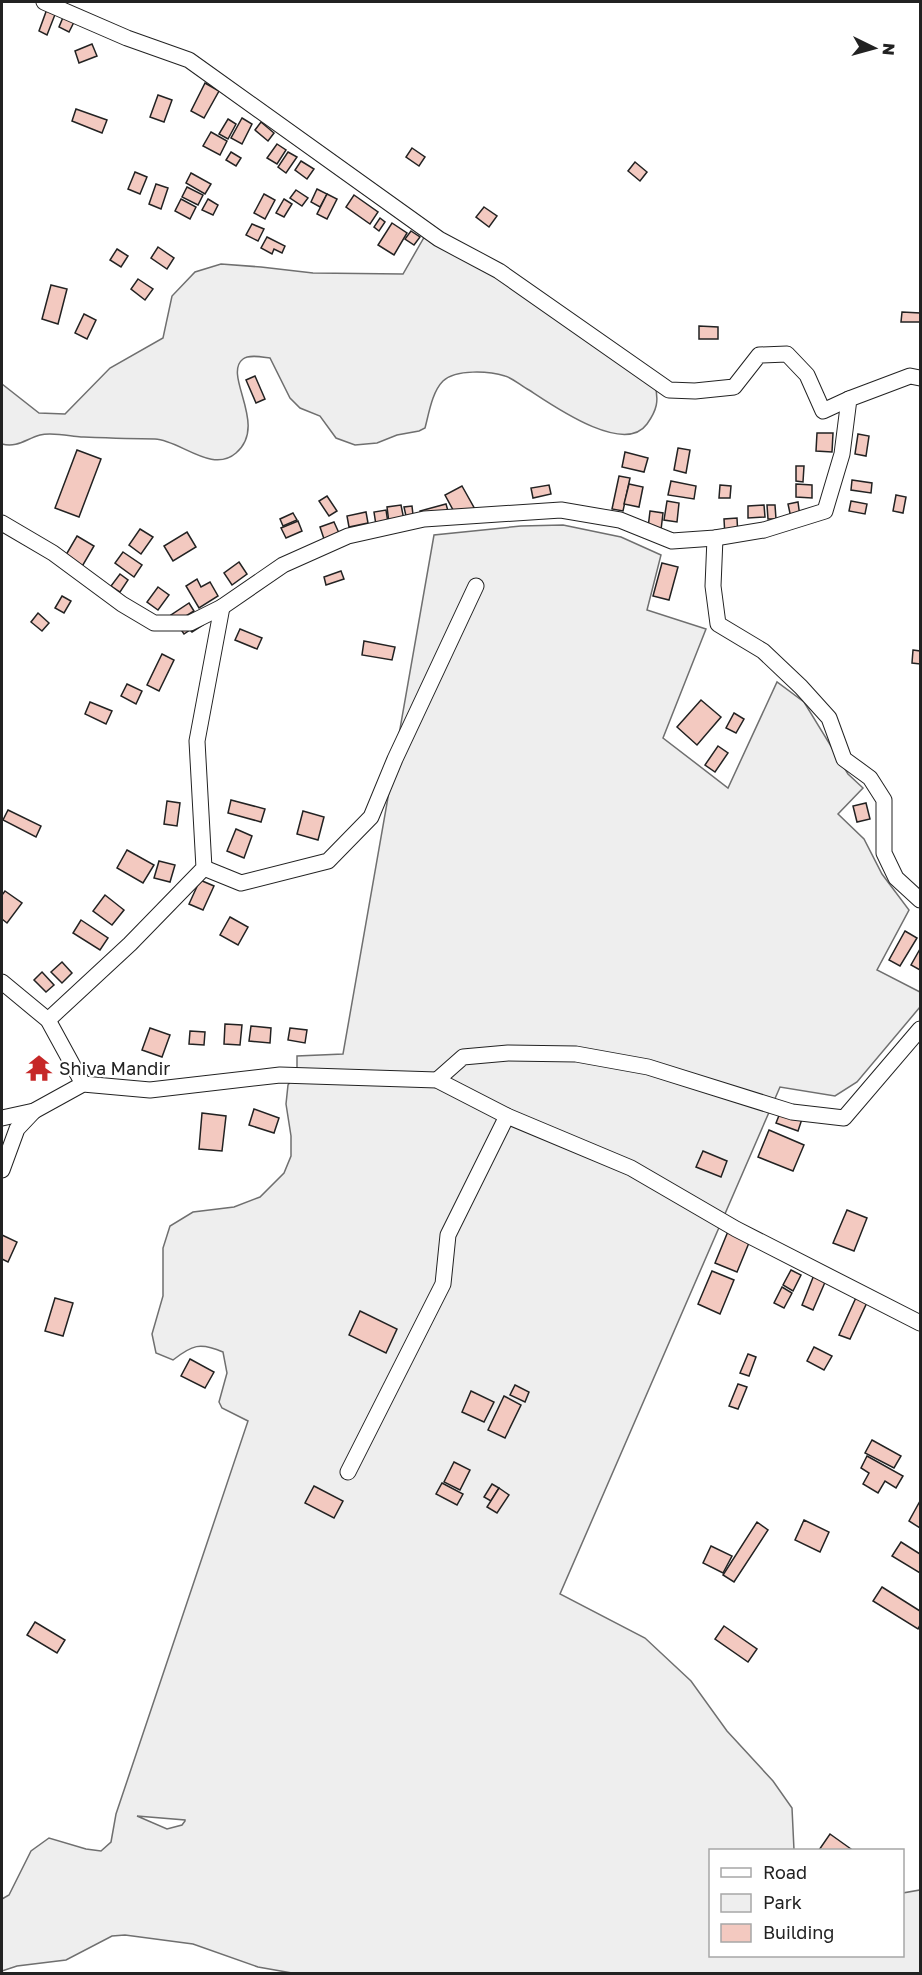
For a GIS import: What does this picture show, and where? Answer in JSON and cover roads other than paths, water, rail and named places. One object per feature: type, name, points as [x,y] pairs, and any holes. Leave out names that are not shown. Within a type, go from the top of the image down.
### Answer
[{"type":"street","points":[[44,2],[127,38],[189,60],[439,238],[499,271],[669,390],[695,391],[734,387],[759,355],[787,354],[807,375],[824,411],[910,376],[921,378]]},
{"type":"street","points":[[2,523],[53,553],[122,604],[154,623],[190,623],[222,607],[283,565],[348,536],[424,519],[561,510],[620,520],[672,541],[715,538],[764,530],[825,511],[842,454],[849,399]]},
{"type":"street","points":[[715,538],[712,586],[718,624],[763,651],[801,687],[829,718],[844,759],[870,778],[884,800],[884,853],[896,878],[921,900]]},
{"type":"street","points":[[204,868],[241,883],[328,861],[371,817],[395,759],[476,586]]},
{"type":"street","points":[[48,1020],[130,944],[204,868],[197,741],[222,607]]},
{"type":"street","points":[[2,982],[48,1020],[83,1084]]},
{"type":"street","points":[[437,1080],[463,1057],[508,1053],[576,1054],[648,1067],[792,1112],[844,1118],[921,1029]]},
{"type":"street","points":[[2,1118],[34,1111],[83,1084],[150,1090],[280,1075],[437,1080],[507,1116],[631,1168],[736,1228],[921,1323]]},
{"type":"street","points":[[2,1170],[17,1129],[34,1111]]},
{"type":"street","points":[[348,1472],[443,1284],[448,1235],[507,1116]]},
{"type":"place","name":"Shiva Mandir","points":[[39,1068]]}]
